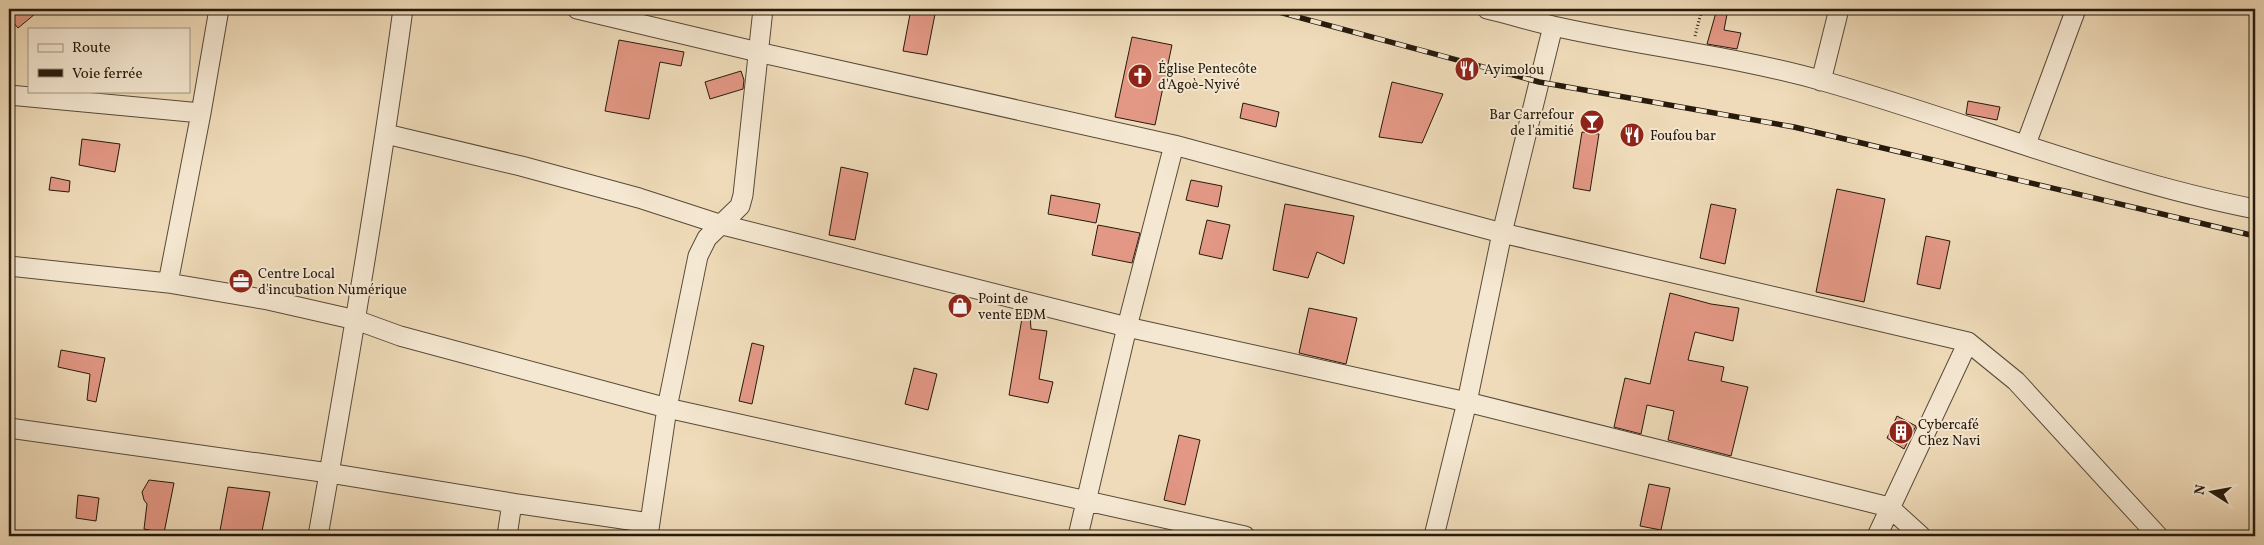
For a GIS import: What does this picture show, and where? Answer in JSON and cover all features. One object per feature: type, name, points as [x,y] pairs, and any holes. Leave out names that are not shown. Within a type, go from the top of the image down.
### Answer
[{"type":"street","points":[[168,284],[219,9]]},
{"type":"street","points":[[318,536],[386,134],[402,9]]},
{"type":"street","points":[[577,9],[758,52],[1174,145],[1502,233],[1968,342],[2016,380],[2158,536]]},
{"type":"street","points":[[9,428],[329,472],[512,503],[649,530],[667,408],[698,256],[707,238],[719,224],[740,206],[743,195],[763,9]]},
{"type":"street","points":[[1487,9],[1553,26],[1691,51],[1821,80],[2134,179],[2208,200],[2255,209]]},
{"type":"street","points":[[1821,80],[1839,9]]},
{"type":"street","points":[[2026,144],[2076,9]]},
{"type":"street","points":[[1434,536],[1467,402],[1502,233],[1553,26]]},
{"type":"street","points":[[9,95],[201,113]]},
{"type":"street","points":[[386,134],[530,168],[639,198],[719,224],[1127,327],[1467,402],[1889,507],[1921,536]]},
{"type":"street","points":[[1078,536],[1127,327],[1174,145]]},
{"type":"street","points":[[9,266],[168,284],[268,300],[356,320],[400,336],[667,408],[1245,536]]},
{"type":"street","points":[[1877,536],[1968,342]]},
{"type":"street","points":[[507,536],[512,503]]},
{"type":"path","points":[[1691,51],[1702,9]]},
{"type":"building","points":[[9,9],[41,9],[18,28],[9,17]]},
{"type":"building","points":[[911,9],[936,9],[927,55],[903,51]]},
{"type":"building","points":[[1717,9],[1728,9],[1724,30],[1741,33],[1737,49],[1707,44]]},
{"type":"building","points":[[1132,37],[1172,45],[1155,125],[1115,117]]},
{"type":"building","points":[[619,40],[684,52],[681,66],[660,62],[649,119],[605,111]]},
{"type":"building","points":[[741,71],[744,80],[743,89],[710,99],[705,82]]},
{"type":"building","points":[[1392,82],[1443,94],[1422,143],[1379,137]]},
{"type":"building","points":[[1968,101],[2000,107],[1997,120],[1966,114]]},
{"type":"building","points":[[1243,103],[1279,112],[1276,127],[1240,118]]},
{"type":"building","points":[[1582,132],[1599,134],[1590,191],[1573,188]]},
{"type":"building","points":[[82,139],[120,144],[115,172],[79,165]]},
{"type":"building","points":[[841,167],[868,173],[855,240],[829,235]]},
{"type":"building","points":[[51,177],[70,181],[69,192],[49,190]]},
{"type":"building","points":[[1191,180],[1222,186],[1218,207],[1186,200]]},
{"type":"building","points":[[1837,189],[1885,199],[1864,302],[1816,292]]},
{"type":"building","points":[[1051,195],[1100,204],[1096,223],[1048,214]]},
{"type":"building","points":[[1285,204],[1354,216],[1344,264],[1317,252],[1308,278],[1273,270]]},
{"type":"building","points":[[1711,204],[1736,209],[1725,264],[1700,258]]},
{"type":"building","points":[[1207,220],[1230,225],[1222,259],[1199,254]]},
{"type":"building","points":[[1098,225],[1140,233],[1132,263],[1092,255]]},
{"type":"building","points":[[1926,236],[1950,241],[1940,289],[1917,284]]},
{"type":"building","points":[[1670,293],[1711,304],[1739,308],[1733,341],[1695,332],[1688,360],[1724,367],[1721,381],[1748,387],[1731,456],[1668,440],[1674,411],[1647,405],[1641,434],[1614,427],[1625,378],[1650,384]]},
{"type":"building","points":[[1309,308],[1357,318],[1346,364],[1299,353]]},
{"type":"building","points":[[1023,312],[1030,314],[1031,329],[1047,331],[1039,379],[1053,382],[1048,403],[1009,395]]},
{"type":"building","points":[[752,343],[764,346],[752,404],[739,401]]},
{"type":"building","points":[[61,350],[105,358],[96,402],[87,400],[90,374],[58,367]]},
{"type":"building","points":[[914,368],[937,374],[928,410],[905,404]]},
{"type":"building","name":"Cybercafé Chez Navi","points":[[1897,416],[1916,426],[1904,449],[1887,438]]},
{"type":"building","points":[[1179,435],[1200,440],[1185,505],[1164,500]]},
{"type":"building","points":[[149,480],[174,483],[164,533],[144,529],[147,504],[142,492]]},
{"type":"building","points":[[1649,484],[1670,488],[1661,530],[1640,526]]},
{"type":"building","points":[[228,487],[270,492],[261,536],[219,536]]},
{"type":"building","points":[[78,495],[99,498],[96,521],[76,518]]},
{"type":"railway","points":[[1268,9],[1539,82],[1794,127],[2255,236]]},
{"type":"place","name":"Ayimolou","points":[[1467,69]]},
{"type":"place","name":"Église Pentecôte d'Agoè-Nyivé","points":[[1140,76]]},
{"type":"place","name":"Bar Carrefour de l'amitié","points":[[1592,122]]},
{"type":"place","name":"Foufou bar","points":[[1632,135]]},
{"type":"place","name":"Centre Local d'incubation Numérique","points":[[241,281]]},
{"type":"place","name":"Point de vente EDM","points":[[960,306]]},
{"type":"place","name":"Cybercafé Chez Navi","points":[[1901,432]]}]
